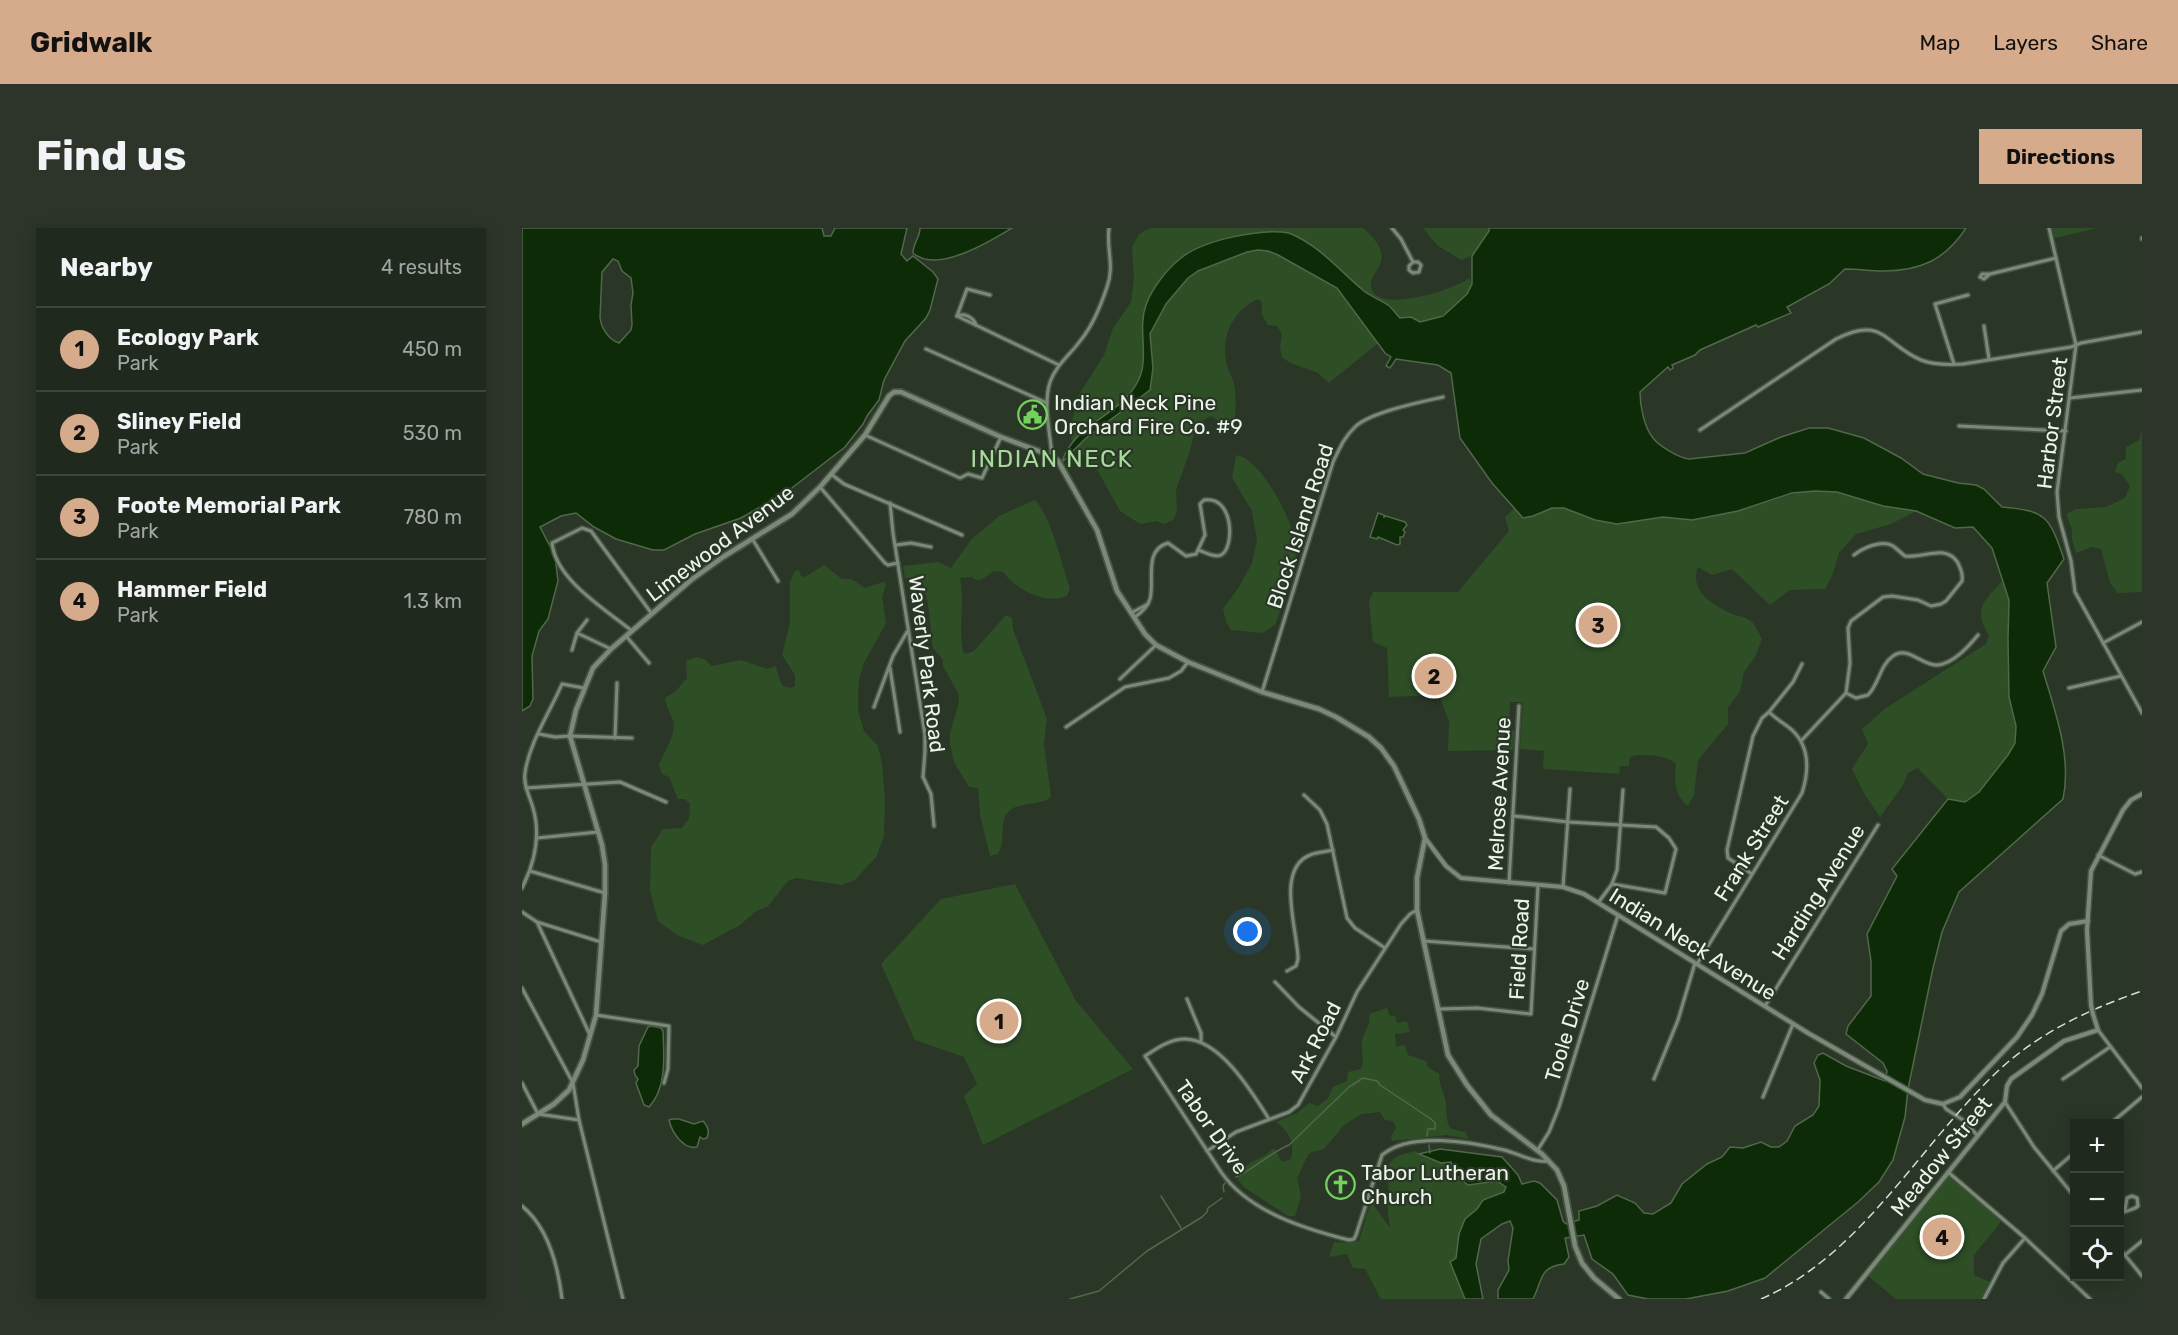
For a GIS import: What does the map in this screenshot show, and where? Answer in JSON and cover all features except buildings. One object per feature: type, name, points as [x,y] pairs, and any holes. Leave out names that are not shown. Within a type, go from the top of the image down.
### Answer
[{"type":"main road","name":"Limewood Avenue","points":[[570,735],[572,722],[593,668],[611,649],[691,580],[792,514],[820,487],[865,435],[889,396],[894,392],[905,394],[1001,437]]},
{"type":"main road","points":[[1001,437],[1052,456],[1060,464],[1097,530],[1112,581],[1133,615],[1156,645],[1188,662],[1262,692],[1319,709],[1355,727],[1375,742],[1394,766],[1419,819],[1425,838],[1417,878],[1417,910],[1448,1055],[1467,1085],[1496,1120],[1537,1150],[1557,1170],[1562,1180],[1576,1251],[1586,1269],[1619,1299]]},
{"type":"main road","points":[[522,1124],[563,1097],[573,1083],[596,1015],[605,865],[598,832],[582,784],[570,735]]},
{"type":"street","points":[[1052,456],[1047,403],[1050,382],[1059,364],[1081,340],[1107,287],[1112,270],[1107,238],[1108,228]]},
{"type":"street","points":[[1392,228],[1413,262]]},
{"type":"street","name":"Harbor Street","points":[[2049,228],[2076,345],[2057,492],[2059,517],[2072,561],[2075,592],[2142,713]]},
{"type":"street","points":[[1990,274],[2056,258]]},
{"type":"street","points":[[1413,262],[1421,265],[1419,273],[1410,271],[1409,266],[1413,262]]},
{"type":"street","points":[[990,295],[967,289],[957,316],[966,316],[976,325],[1059,364]]},
{"type":"street","points":[[1954,364],[1935,304],[1968,295]]},
{"type":"street","points":[[1984,326],[1989,359]]},
{"type":"street","points":[[1700,430],[1836,339],[1853,332],[1876,331],[1922,360],[1954,364],[2142,332]]},
{"type":"street","points":[[926,349],[1047,403]]},
{"type":"street","points":[[2070,398],[2142,390]]},
{"type":"street","name":"Block Island Road","points":[[1262,692],[1333,462],[1341,443],[1357,424],[1365,420],[1395,409],[1443,397]]},
{"type":"street","points":[[1959,426],[2066,432]]},
{"type":"street","points":[[865,435],[960,478],[968,474],[982,478],[1001,437]]},
{"type":"street","points":[[831,474],[844,484],[962,535]]},
{"type":"street","points":[[820,487],[885,563],[898,564]]},
{"type":"street","points":[[1133,615],[1148,604],[1151,563],[1156,551],[1161,545],[1168,543],[1186,556],[1191,556],[1198,550],[1205,535],[1200,504],[1204,500],[1216,501],[1224,507],[1230,521],[1226,550],[1223,554],[1216,556],[1198,550]]},
{"type":"street","name":"Waverly Park Road","points":[[890,503],[926,745],[923,777],[931,794],[934,826]]},
{"type":"street","points":[[632,631],[569,579],[552,543],[582,528],[591,531],[652,614]]},
{"type":"street","points":[[753,540],[778,581]]},
{"type":"street","points":[[896,545],[910,543],[931,547]]},
{"type":"street","points":[[1769,712],[1801,741],[1846,693],[1850,663],[1848,628],[1851,621],[1883,597],[1918,600],[1931,606],[1941,604],[1962,582],[1963,575],[1954,558],[1945,553],[1905,556],[1891,544],[1884,544],[1869,546],[1854,555]]},
{"type":"street","points":[[572,650],[577,633],[588,620]]},
{"type":"street","points":[[2103,643],[2142,622]]},
{"type":"street","points":[[874,707],[893,656],[908,630]]},
{"type":"street","points":[[577,633],[611,649]]},
{"type":"street","points":[[626,636],[649,663]]},
{"type":"street","points":[[1846,693],[1856,698],[1871,693],[1886,663],[1898,653],[1907,653],[1930,664],[1942,664],[1958,655],[1978,636]]},
{"type":"street","points":[[1120,679],[1156,645]]},
{"type":"street","points":[[1066,727],[1125,687],[1169,678],[1181,671],[1188,662]]},
{"type":"street","points":[[1752,874],[1728,858],[1727,850],[1754,736],[1762,718],[1793,682],[1802,664]]},
{"type":"street","points":[[890,666],[900,732]]},
{"type":"street","points":[[2069,688],[2121,676]]},
{"type":"street","points":[[615,738],[617,683]]},
{"type":"street","points":[[522,888],[530,872],[537,838],[534,810],[524,776],[528,757],[562,684],[584,688]]},
{"type":"street","name":"Melrose Avenue","points":[[1509,883],[1519,706]]},
{"type":"street","points":[[539,734],[555,737],[570,735],[632,738]]},
{"type":"street","name":"Frank Street","points":[[1654,1079],[1678,1020],[1696,964],[1802,793],[1807,767],[1805,750],[1801,741]]},
{"type":"street","points":[[526,788],[620,782],[666,802]]},
{"type":"street","points":[[1563,887],[1570,789]]},
{"type":"street","points":[[1598,903],[1612,884],[1617,870],[1623,790]]},
{"type":"street","points":[[2142,794],[2132,800],[2123,810],[2098,855],[2090,877],[2088,921],[2091,1005],[2098,1030],[2142,1088]]},
{"type":"street","points":[[1304,795],[1323,814],[1329,830],[1342,904],[1347,918],[1355,927],[1385,948]]},
{"type":"street","points":[[1514,816],[1656,827],[1669,838],[1676,849],[1665,892],[1612,884]]},
{"type":"street","name":"Harding Avenue","points":[[1765,1006],[1878,825]]},
{"type":"street","points":[[537,838],[598,832]]},
{"type":"street","name":"Indian Neck Avenue","points":[[1425,838],[1446,866],[1461,878],[1563,887],[1578,891],[1793,1024],[1930,1103],[1943,1104],[1978,1136]]},
{"type":"street","points":[[1287,972],[1296,966],[1298,957],[1291,891],[1292,872],[1308,856],[1333,850]]},
{"type":"street","points":[[2098,855],[2134,874],[2142,872]]},
{"type":"street","points":[[530,872],[605,893]]},
{"type":"street","name":"Field Road","points":[[1437,1009],[1477,1008],[1531,1014],[1538,885]]},
{"type":"street","name":"Ark Road","points":[[1207,1151],[1236,1132],[1289,1112],[1298,1105],[1336,1037],[1357,992],[1406,918],[1412,911],[1417,910]]},
{"type":"street","points":[[522,912],[537,922],[602,943]]},
{"type":"street","name":"Toole Drive","points":[[1537,1150],[1549,1132],[1559,1107],[1618,915]]},
{"type":"street","points":[[1943,1104],[1956,1100],[1965,1093],[2017,1037],[2032,1015],[2042,994],[2061,931],[2069,924],[2088,921]]},
{"type":"street","points":[[537,922],[590,1036]]},
{"type":"street","points":[[1422,941],[1534,949]]},
{"type":"street","points":[[1275,982],[1299,1007],[1336,1037]]},
{"type":"street","points":[[522,988],[573,1083],[579,1120],[623,1299]]},
{"type":"street","points":[[1187,999],[1201,1033],[1201,1041],[1240,1074],[1269,1119]]},
{"type":"street","points":[[596,1015],[669,1026],[668,1070],[664,1083]]},
{"type":"street","points":[[1763,1097],[1793,1024]]},
{"type":"street","name":"Meadow Street","points":[[1846,1299],[2005,1102],[2008,1083],[2025,1067],[2064,1041],[2098,1030]]},
{"type":"street","name":"Tabor Drive","points":[[1201,1041],[1184,1039],[1171,1042],[1145,1056],[1207,1151],[1234,1187],[1270,1213],[1324,1234],[1349,1240],[1354,1239],[1382,1155],[1391,1148],[1446,1140],[1506,1150],[1535,1161],[1550,1161]]},
{"type":"street","points":[[2063,1079],[2109,1047]]},
{"type":"street","points":[[522,1083],[538,1114],[579,1120]]},
{"type":"street","points":[[2116,1119],[2142,1097]]},
{"type":"street","points":[[2005,1102],[2034,1148],[2070,1191]]},
{"type":"street","points":[[2053,1171],[2070,1156]]},
{"type":"street","points":[[1948,1172],[2025,1238],[2090,1299]]},
{"type":"street","points":[[2132,1196],[2137,1198],[2138,1206],[2125,1210],[2127,1198],[2132,1196]]},
{"type":"street","points":[[522,1206],[540,1225],[558,1271],[562,1299]]},
{"type":"street","points":[[1984,1299],[2003,1263],[2025,1238]]},
{"type":"street","points":[[2142,1241],[2124,1255],[2142,1276]]},
{"type":"street","points":[[1821,1292],[1829,1299]]},
{"type":"shaded area","points":[[522,228],[822,228],[824,236],[831,236],[835,228],[907,228],[901,254],[907,261],[913,256],[938,279],[930,310],[926,318],[905,341],[884,380],[879,400],[845,447],[788,491],[741,518],[695,534],[664,550],[653,550],[616,539],[594,527],[576,513],[561,516],[540,527],[555,556],[558,581],[548,619],[539,631],[532,656],[533,699],[530,706],[522,711]],"holes":[[[613,259],[618,261],[622,271],[631,278],[633,293],[631,330],[619,343],[606,333],[600,317],[602,272]]]},
{"type":"shaded area","points":[[920,228],[1012,228],[963,254],[935,260],[923,259],[913,253]]},
{"type":"shaded area","points":[[1150,228],[1363,228],[1381,250],[1379,266],[1371,285],[1373,292],[1380,297],[1391,300],[1420,297],[1450,288],[1469,278],[1472,284],[1468,292],[1451,310],[1437,318],[1420,322],[1410,317],[1329,383],[1318,373],[1290,363],[1282,357],[1280,347],[1282,335],[1277,326],[1268,325],[1262,315],[1262,302],[1258,299],[1250,304],[1231,324],[1226,342],[1227,364],[1236,396],[1232,431],[1211,416],[1196,424],[1190,451],[1176,490],[1177,511],[1173,520],[1164,524],[1156,521],[1140,524],[1120,511],[1099,473],[1071,440],[1072,421],[1078,396],[1104,355],[1113,328],[1131,302],[1134,279],[1132,247],[1139,234]]},
{"type":"shaded area","points":[[1423,228],[1489,228],[1489,231],[1472,256],[1461,260],[1437,245]]},
{"type":"shaded area","points":[[1489,228],[1966,228],[1949,248],[1930,262],[1909,269],[1878,271],[1845,269],[1829,284],[1787,307],[1791,313],[1758,327],[1756,325],[1700,350],[1695,355],[1672,365],[1673,368],[1670,370],[1668,367],[1640,392],[1645,422],[1653,438],[1660,445],[1689,459],[1745,453],[1781,437],[1809,428],[1828,428],[1864,438],[1901,458],[1923,474],[1976,485],[1984,489],[2002,507],[2038,514],[2050,525],[2064,559],[2047,583],[2056,647],[2043,671],[2064,751],[2063,799],[1959,892],[1942,932],[1933,968],[1908,1089],[1905,1117],[1893,1160],[1879,1182],[1765,1278],[1728,1291],[1686,1299],[1648,1299],[1628,1295],[1613,1274],[1592,1259],[1584,1235],[1565,1238],[1569,1257],[1564,1264],[1546,1271],[1533,1299],[1498,1299],[1498,1290],[1509,1270],[1508,1261],[1513,1228],[1510,1221],[1481,1239],[1476,1264],[1483,1299],[1465,1299],[1450,1262],[1456,1258],[1459,1234],[1465,1219],[1477,1209],[1483,1200],[1504,1192],[1506,1187],[1497,1181],[1468,1185],[1456,1175],[1451,1162],[1441,1163],[1419,1154],[1440,1149],[1502,1157],[1518,1175],[1522,1184],[1534,1181],[1540,1183],[1557,1200],[1566,1224],[1579,1220],[1579,1211],[1597,1206],[1617,1195],[1635,1203],[1644,1213],[1653,1214],[1671,1203],[1682,1184],[1707,1164],[1722,1157],[1730,1147],[1743,1148],[1761,1142],[1771,1147],[1779,1147],[1787,1141],[1795,1126],[1813,1115],[1819,1106],[1820,1080],[1814,1063],[1818,1055],[1823,1053],[1846,1066],[1885,1081],[1887,1071],[1883,1063],[1846,1034],[1848,1026],[1871,996],[1871,961],[1867,934],[1897,876],[1892,869],[1948,799],[1965,802],[1979,792],[2015,743],[2016,726],[2009,697],[2009,600],[1992,548],[1973,527],[1955,528],[1916,511],[1883,506],[1837,492],[1792,493],[1738,511],[1692,520],[1663,517],[1617,524],[1595,520],[1564,508],[1552,508],[1523,518],[1492,483],[1460,438],[1451,373],[1438,365],[1396,359],[1390,368],[1386,366],[1391,357],[1385,353],[1337,288],[1278,255],[1258,250],[1198,271],[1188,278],[1166,304],[1150,334],[1153,368],[1150,390],[1086,438],[1062,462],[1068,449],[1077,438],[1121,403],[1138,381],[1143,363],[1143,324],[1146,305],[1165,273],[1191,252],[1233,237],[1264,232],[1289,233],[1320,251],[1364,291],[1388,305],[1400,318],[1411,317],[1420,322],[1443,316],[1467,294],[1472,284],[1472,256]]},
{"type":"shaded area","points":[[2052,228],[2098,228],[2055,238]]},
{"type":"shaded area","points":[[2142,430],[2142,592],[2118,593],[2110,583],[2101,549],[2092,547],[2076,553],[2072,529],[2066,514],[2076,509],[2106,507],[2125,498],[2130,486],[2122,474],[2115,472],[2118,463],[2126,459],[2126,447],[2139,440]]},
{"type":"shaded area","points":[[1236,455],[1249,461],[1267,481],[1289,522],[1295,545],[1294,567],[1275,625],[1262,633],[1231,630],[1226,622],[1223,609],[1239,587],[1252,563],[1257,540],[1252,511],[1232,478]]},
{"type":"shaded area","points":[[1804,491],[1837,492],[1883,506],[1916,511],[1891,524],[1856,534],[1839,553],[1832,576],[1825,589],[1790,590],[1770,605],[1732,569],[1712,575],[1698,567],[1697,583],[1709,601],[1732,614],[1750,620],[1762,639],[1755,657],[1744,672],[1740,691],[1728,708],[1728,724],[1698,760],[1694,795],[1688,806],[1678,792],[1675,781],[1676,764],[1660,757],[1647,755],[1630,757],[1629,766],[1620,766],[1619,774],[1543,769],[1544,751],[1520,749],[1523,702],[1510,702],[1509,730],[1514,731],[1513,750],[1448,751],[1449,721],[1439,695],[1389,697],[1387,648],[1373,642],[1369,601],[1373,592],[1458,592],[1509,531],[1505,517],[1515,508],[1521,515],[1554,500],[1628,522],[1663,517],[1694,519],[1738,511]]},
{"type":"shaded area","points":[[1035,500],[1046,517],[1056,542],[1070,589],[1067,596],[1049,599],[1032,594],[1016,585],[1003,572],[994,571],[981,580],[972,577],[960,578],[963,652],[966,654],[974,651],[1006,615],[1012,618],[1013,629],[1047,719],[1044,744],[1051,797],[1014,808],[1009,812],[1005,817],[1000,850],[998,854],[990,856],[980,815],[978,788],[969,787],[954,762],[950,744],[950,733],[959,702],[958,693],[943,666],[943,660],[933,648],[928,604],[923,584],[911,578],[905,578],[903,566],[938,562],[951,568],[971,540],[999,516]]},
{"type":"shaded area","points":[[1378,513],[1384,517],[1405,522],[1407,525],[1403,530],[1405,532],[1403,537],[1400,537],[1400,544],[1397,545],[1378,537],[1377,539],[1370,537]]},
{"type":"shaded area","points":[[824,565],[842,579],[851,579],[865,588],[883,582],[886,584],[882,597],[886,623],[864,663],[859,679],[858,694],[858,711],[864,731],[878,746],[882,764],[885,797],[884,836],[876,857],[855,880],[842,885],[796,878],[788,881],[768,906],[755,912],[740,925],[703,945],[677,935],[658,921],[650,891],[651,847],[663,829],[682,828],[689,818],[690,804],[685,799],[678,799],[669,777],[662,774],[659,765],[674,726],[665,698],[676,691],[687,678],[686,661],[697,657],[706,660],[711,666],[741,660],[768,669],[775,666],[783,686],[790,688],[795,686],[795,675],[782,655],[790,623],[790,582],[795,571],[799,570],[801,576],[805,577]]},
{"type":"shaded area","points":[[2002,581],[2009,600],[2009,697],[2016,726],[2015,743],[1979,792],[1965,803],[1948,799],[1918,768],[1908,773],[1903,785],[1880,817],[1865,795],[1852,769],[1868,744],[1862,729],[1886,708],[1986,644],[1989,635],[1981,619],[1981,612],[1986,600]]},
{"type":"shaded area","points":[[1015,884],[1076,1001],[1133,1069],[983,1145],[964,1096],[977,1084],[964,1057],[915,1040],[881,964],[941,899]]},
{"type":"shaded area","points":[[1387,1008],[1390,1016],[1395,1016],[1397,1023],[1407,1021],[1410,1032],[1395,1034],[1396,1047],[1405,1045],[1408,1055],[1426,1061],[1428,1067],[1439,1074],[1449,1125],[1451,1129],[1465,1132],[1469,1139],[1447,1135],[1392,1141],[1391,1136],[1396,1128],[1393,1121],[1385,1120],[1380,1112],[1361,1114],[1344,1125],[1324,1149],[1309,1153],[1297,1178],[1301,1197],[1295,1216],[1288,1216],[1245,1188],[1238,1180],[1240,1173],[1248,1164],[1274,1148],[1282,1162],[1291,1159],[1290,1138],[1276,1122],[1297,1113],[1309,1103],[1318,1106],[1328,1098],[1333,1087],[1347,1081],[1348,1072],[1361,1069],[1362,1039],[1369,1022],[1369,1014]]},
{"type":"shaded area","points":[[648,1027],[661,1028],[663,1031],[664,1061],[662,1081],[649,1107],[644,1105],[634,1070],[638,1066],[639,1046]]},
{"type":"shaded area","points":[[669,1120],[694,1124],[703,1121],[708,1129],[707,1138],[700,1137],[697,1147],[688,1146],[679,1140],[673,1130]]},
{"type":"shaded area","points":[[1416,1151],[1451,1162],[1456,1175],[1468,1185],[1497,1181],[1507,1187],[1504,1192],[1482,1200],[1477,1209],[1465,1219],[1459,1234],[1456,1258],[1450,1262],[1465,1299],[1381,1299],[1365,1269],[1353,1268],[1347,1254],[1329,1257],[1334,1242],[1359,1241],[1371,1201],[1390,1228],[1389,1189],[1385,1175],[1387,1169],[1396,1157]]},
{"type":"shaded area","points":[[1948,1172],[2003,1219],[1974,1255],[1974,1275],[1992,1283],[1984,1299],[1896,1299],[1866,1274]]},
{"type":"waterway","points":[[1236,1177],[1289,1145],[1349,1087],[1363,1078],[1377,1081],[1431,1119],[1435,1123],[1435,1129],[1428,1129],[1427,1136]]},
{"type":"waterway","points":[[1429,1145],[1430,1153]]},
{"type":"waterway","points":[[1224,1192],[1225,1183]]},
{"type":"waterway","points":[[1161,1196],[1181,1228]]},
{"type":"waterway","points":[[1070,1299],[1099,1291],[1147,1251],[1202,1217],[1208,1208],[1222,1198]]},
{"type":"railway","points":[[1761,1299],[1797,1280],[1830,1255],[1860,1227],[1970,1099],[2015,1056],[2066,1023],[2142,991]]},
{"type":"place","name":"Indian Neck Pine Orchard Fire Co. #9","points":[[1033,414]]},
{"type":"place","name":"Foote Memorial Park","points":[[1598,625]]},
{"type":"place","name":"Sliney Field","points":[[1434,676]]},
{"type":"place","name":"Ecology Park","points":[[999,1021]]},
{"type":"place","name":"Tabor Lutheran Church","points":[[1340,1184]]},
{"type":"place","name":"Hammer Field","points":[[1942,1237]]},
{"type":"district","name":"INDIAN NECK","points":[[1052,459]]}]
